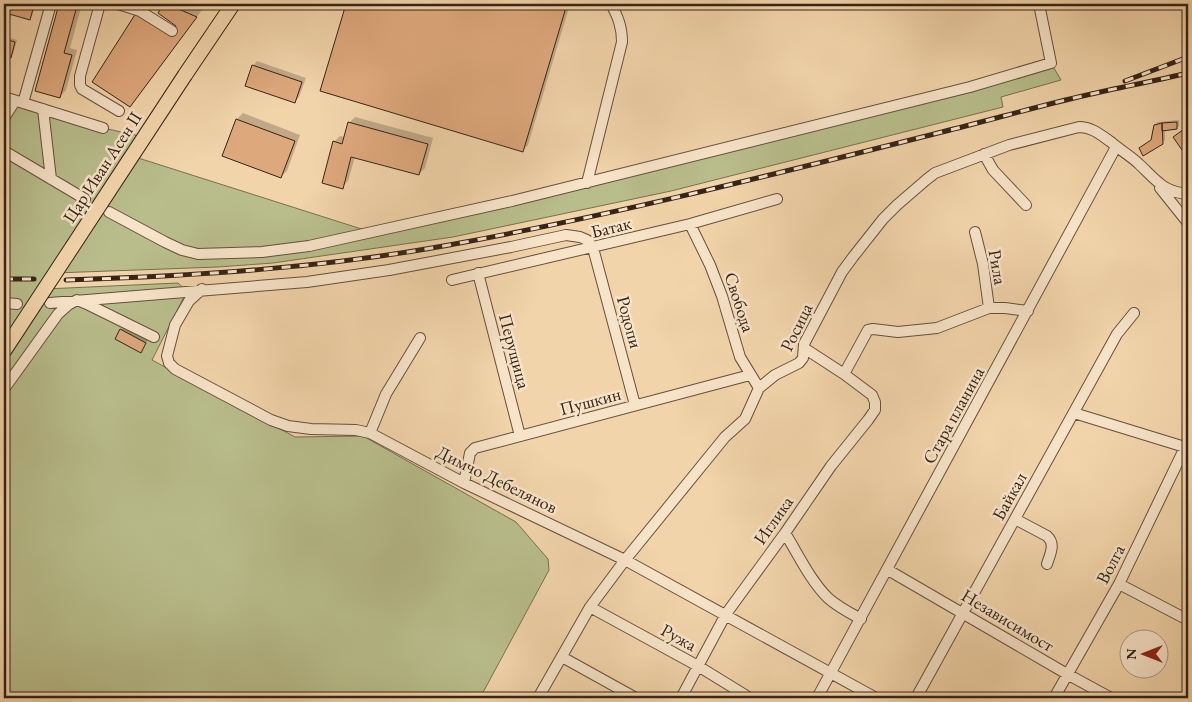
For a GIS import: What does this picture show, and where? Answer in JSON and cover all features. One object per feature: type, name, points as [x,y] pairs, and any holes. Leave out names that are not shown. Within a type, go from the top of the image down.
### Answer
[{"type":"main road","name":"Цар Иван Асен II","points":[[4,351],[233,4]]},
{"type":"street","points":[[4,118],[19,102],[51,4]]},
{"type":"street","points":[[100,4],[80,76],[80,85],[82,89],[119,110]]},
{"type":"street","points":[[118,4],[140,11],[172,31]]},
{"type":"street","points":[[587,182],[622,42],[622,29],[611,4]]},
{"type":"street","points":[[109,212],[182,250],[198,254],[262,252],[309,246],[512,201],[970,86],[1051,63],[1039,4]]},
{"type":"street","points":[[4,98],[103,128]]},
{"type":"street","points":[[43,110],[51,179]]},
{"type":"street","name":"Росица","points":[[759,388],[775,376],[799,363],[803,358],[804,344],[842,272],[853,256],[884,219],[935,174],[1009,145],[1086,128],[1094,130],[1138,163],[1152,177]]},
{"type":"street","name":"Стара планина","points":[[818,698],[1116,147]]},
{"type":"street","points":[[4,151],[86,199]]},
{"type":"street","points":[[984,154],[993,170],[1026,205]]},
{"type":"street","points":[[1152,177],[1160,185],[1171,191],[1188,194]]},
{"type":"street","points":[[1152,177],[1188,223]]},
{"type":"street","name":"Батак","points":[[452,280],[690,224],[777,199]]},
{"type":"street","name":"Свобода","points":[[690,224],[710,264],[722,296],[740,357],[759,388]]},
{"type":"street","name":"Рила","points":[[975,232],[983,264],[989,308]]},
{"type":"street","points":[[50,303],[202,289],[307,282],[390,270],[511,248],[566,235],[580,236],[587,240],[593,248]]},
{"type":"street","name":"Родопи","points":[[593,248],[635,405]]},
{"type":"street","name":"Перущица","points":[[478,273],[520,436]]},
{"type":"street","name":"Димчо Дебелянов","points":[[202,289],[189,301],[175,325],[167,356],[169,363],[175,370],[271,420],[288,426],[311,429],[356,430],[370,433],[464,483],[625,560],[876,698]]},
{"type":"street","points":[[4,389],[58,314],[68,304],[78,300],[154,337]]},
{"type":"street","points":[[4,304],[17,304]]},
{"type":"street","points":[[804,348],[844,374],[868,330],[898,332],[937,328],[989,308],[1028,311]]},
{"type":"street","name":"Байкал","points":[[916,698],[1117,334],[1134,312]]},
{"type":"street","points":[[370,433],[386,394],[420,338]]},
{"type":"street","name":"Иглика","points":[[681,698],[726,614],[831,466],[874,410],[875,402],[872,395],[844,374]]},
{"type":"street","name":"Пушкин","points":[[464,483],[470,453],[474,448],[750,375]]},
{"type":"street","points":[[538,698],[590,607],[625,560],[720,443],[745,419],[759,388]]},
{"type":"street","points":[[1074,413],[1188,445]]},
{"type":"street","name":"Волга","points":[[1054,698],[1119,584],[1188,445]]},
{"type":"street","points":[[1015,519],[1051,540],[1053,545],[1046,564]]},
{"type":"street","points":[[785,533],[827,597],[838,606],[861,619]]},
{"type":"street","name":"Независимост","points":[[888,570],[1111,698]]},
{"type":"street","points":[[1119,584],[1188,620]]},
{"type":"street","name":"Ружа","points":[[590,607],[698,666],[750,698]]},
{"type":"street","points":[[562,657],[636,698]]},
{"type":"green space","points":[[1051,63],[1061,80],[1001,97],[1003,107],[671,191],[453,237],[273,263],[55,273],[45,289],[178,283],[187,291],[152,360],[295,437],[363,436],[516,522],[548,559],[549,570],[480,698],[4,698],[4,97],[103,128],[144,137],[132,156],[371,232]]},
{"type":"building","points":[[12,4],[34,5],[30,20],[9,14]]},
{"type":"building","points":[[59,4],[77,6],[64,53],[72,55],[60,98],[35,91]]},
{"type":"building","points":[[163,4],[197,17],[130,107],[92,82],[136,13],[171,36],[176,26],[158,13]]},
{"type":"building","points":[[346,4],[567,4],[523,152],[320,91]]},
{"type":"building","points":[[4,16],[9,18],[5,33],[4,33]]},
{"type":"building","points":[[4,39],[15,42],[11,58],[4,56]]},
{"type":"building","points":[[252,65],[302,82],[295,103],[245,86]]},
{"type":"building","points":[[236,119],[295,141],[281,178],[222,156]]},
{"type":"building","points":[[348,122],[428,144],[419,175],[351,157],[343,189],[322,183],[333,141],[342,144]]},
{"type":"building","points":[[1177,122],[1177,129],[1162,131],[1162,123]]},
{"type":"building","points":[[1162,123],[1163,144],[1143,156],[1139,148],[1151,140],[1154,125]]},
{"type":"building","points":[[1187,127],[1188,145],[1182,150],[1173,137]]},
{"type":"building","points":[[1188,150],[1188,163],[1182,154]]},
{"type":"building","points":[[120,329],[146,343],[141,353],[115,339]]},
{"type":"railway","points":[[1125,81],[1188,57]]},
{"type":"railway","points":[[66,280],[258,270],[354,260],[449,245],[697,193],[1069,99],[1188,73]]},
{"type":"railway","points":[[4,279],[34,279]]}]
